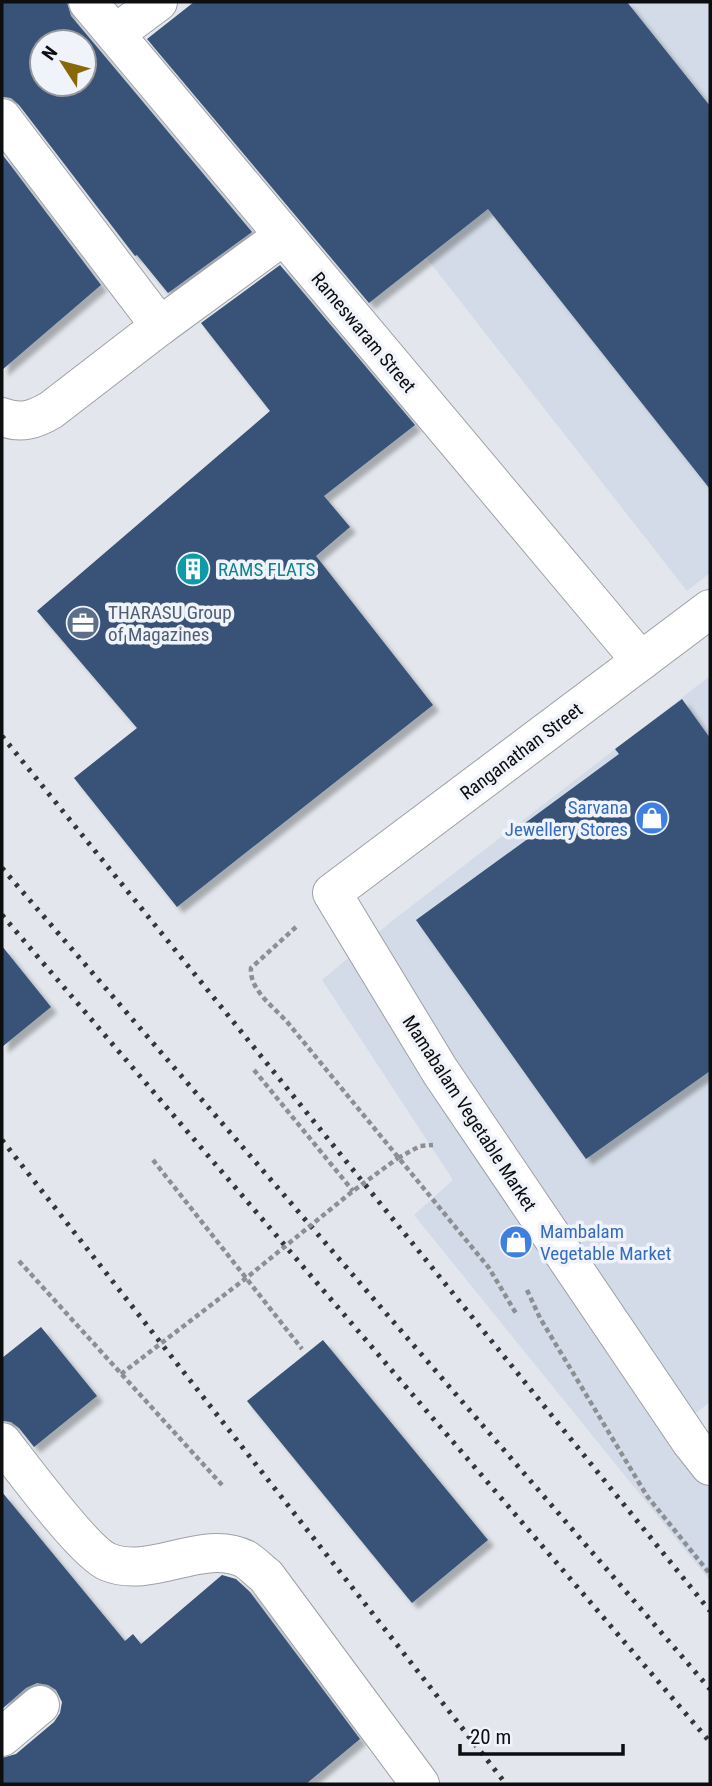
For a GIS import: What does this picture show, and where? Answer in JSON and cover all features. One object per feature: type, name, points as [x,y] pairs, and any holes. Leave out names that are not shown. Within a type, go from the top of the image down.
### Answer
[{"type":"street","name":"Rameswaram Street","points":[[88,2],[641,661]]},
{"type":"street","points":[[115,34],[158,2]]},
{"type":"street","points":[[2,118],[160,326]]},
{"type":"street","points":[[2,417],[18,422],[34,420],[51,410],[283,236]]},
{"type":"street","name":"Ranganathan Street","points":[[332,893],[710,610]]},
{"type":"street","name":"Mamabalam Vegetable Market","points":[[332,893],[440,1072],[704,1445]]},
{"type":"street","points":[[2,1442],[88,1547],[107,1562],[135,1567],[219,1553],[244,1559],[266,1576],[420,1784]]},
{"type":"street","points":[[2,1737],[40,1705]]},
{"type":"path","points":[[332,893],[251,968],[250,977],[254,986],[288,1023],[489,1268],[517,1315]]},
{"type":"path","points":[[254,1070],[353,1191]]},
{"type":"path","points":[[121,1374],[398,1158],[420,1146],[440,1145]]},
{"type":"path","points":[[153,1160],[302,1349]]},
{"type":"path","points":[[19,1261],[222,1485]]},
{"type":"path","points":[[523,1281],[540,1318],[647,1496],[710,1574]]},
{"type":"shaded area","points":[[710,2],[710,573],[687,591],[227,3]]},
{"type":"shaded area","points":[[710,676],[710,1402],[688,1419],[710,1450],[710,1581],[414,1215],[453,1180],[322,980],[392,921]]},
{"type":"building","points":[[2,2],[67,2],[71,16],[81,28],[28,28],[28,98],[98,98],[98,48],[252,232],[168,293],[137,255],[135,256],[11,98],[2,97]]},
{"type":"building","points":[[194,2],[627,2],[710,106],[710,489],[488,209],[369,303],[147,39]]},
{"type":"building","points":[[2,154],[101,285],[2,370]]},
{"type":"building","points":[[280,265],[415,425],[324,496],[350,527],[316,556],[433,705],[177,907],[74,778],[137,728],[37,611],[270,411],[201,323]]},
{"type":"building","points":[[682,699],[710,738],[710,1071],[586,1159],[416,920],[529,838],[521,826],[619,754],[615,749]]},
{"type":"building","points":[[2,946],[51,1007],[2,1047]]},
{"type":"building","points":[[41,1327],[97,1396],[34,1447],[19,1428],[11,1422],[2,1421],[2,1358]]},
{"type":"building","points":[[323,1340],[488,1540],[412,1603],[247,1401]]},
{"type":"building","points":[[2,1492],[125,1641],[133,1634],[141,1644],[222,1575],[236,1579],[250,1592],[360,1739],[306,1784],[2,1784],[2,1758],[16,1754],[54,1722],[60,1713],[62,1702],[56,1690],[37,1683],[26,1688],[2,1709]]},
{"type":"railway","points":[[2,736],[710,1611]]},
{"type":"railway","points":[[2,868],[710,1689]]},
{"type":"railway","points":[[2,915],[710,1742]]},
{"type":"railway","points":[[2,1140],[506,1784]]},
{"type":"place","name":"RAMS FLATS","points":[[193,569]]},
{"type":"place","name":"THARASU Group of Magazines","points":[[83,623]]},
{"type":"place","name":"Sarvana Jewellery Stores","points":[[652,818]]},
{"type":"place","name":"Mambalam Vegetable Market","points":[[516,1242]]}]
